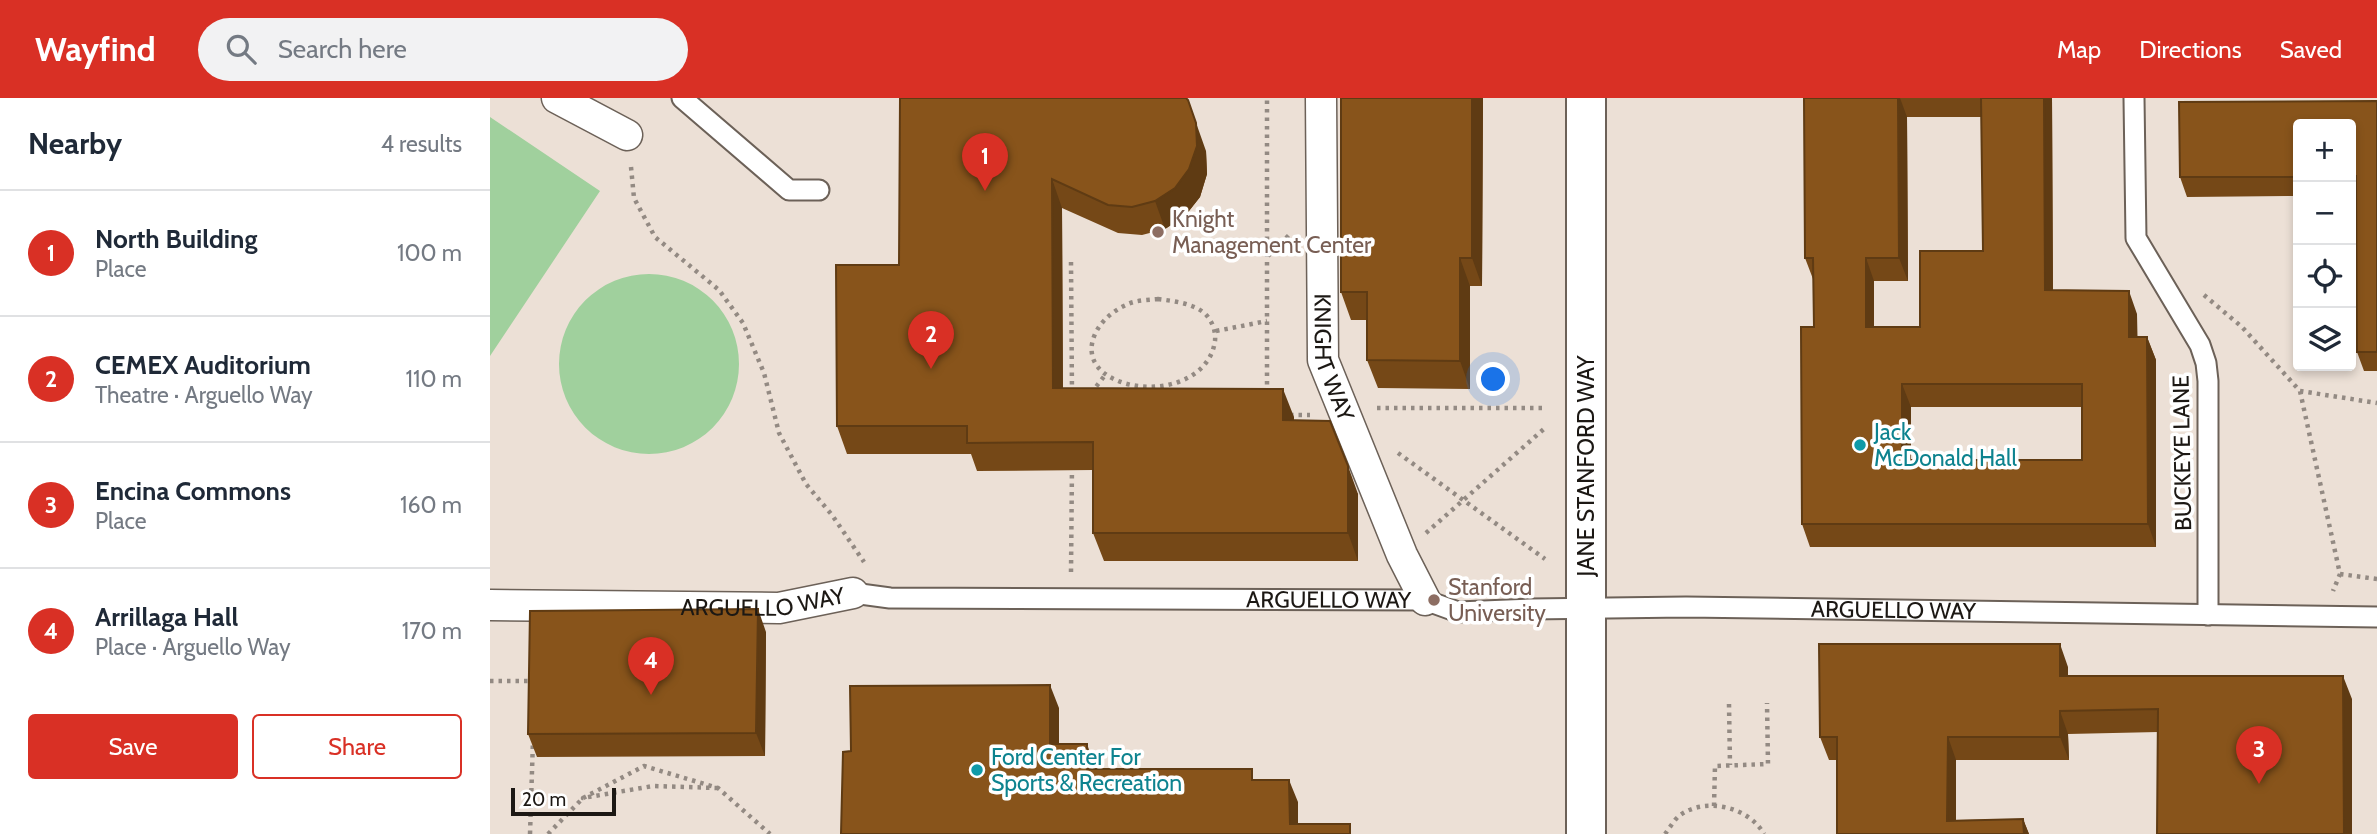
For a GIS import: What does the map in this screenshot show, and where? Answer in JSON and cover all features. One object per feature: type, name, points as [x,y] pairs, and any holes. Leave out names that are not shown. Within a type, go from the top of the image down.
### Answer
[{"type":"street","points":[[557,98],[627,135]]},
{"type":"street","name":"KNIGHT WAY","points":[[1321,98],[1323,360],[1402,555],[1425,600]]},
{"type":"street","name":"JANE STANFORD WAY","points":[[1586,98],[1586,834]]},
{"type":"street","name":"ARGUELLO WAY","points":[[490,606],[779,608],[853,593]]},
{"type":"lane","points":[[682,98],[789,190],[819,190]]},
{"type":"lane","name":"BUCKEYE LANE","points":[[2134,98],[2136,237],[2196,337],[2206,363],[2208,615]]},
{"type":"lane","name":"ARGUELLO WAY","points":[[853,593],[890,598],[1425,600],[1458,612],[1586,608],[2377,617]]},
{"type":"path","points":[[1267,98],[1267,402]]},
{"type":"path","points":[[627,135],[634,198],[654,237],[719,290],[743,323],[764,373],[779,433],[801,474],[890,598]]},
{"type":"path","points":[[1071,262],[1072,401]]},
{"type":"path","points":[[2200,291],[2242,327],[2300,391],[2340,574],[2323,616]]},
{"type":"path","points":[[1158,299],[1181,302],[1205,313],[1216,331],[1213,354],[1197,373],[1174,384],[1140,388],[1114,380],[1106,374],[1099,368],[1092,353],[1092,335],[1106,317],[1128,304],[1158,299]]},
{"type":"path","points":[[1216,331],[1267,321]]},
{"type":"path","points":[[1089,394],[1106,374]]},
{"type":"path","points":[[2300,391],[2377,403]]},
{"type":"path","points":[[1345,415],[1545,559]]},
{"type":"path","points":[[1402,555],[1545,428]]},
{"type":"path","points":[[1071,597],[1072,454]]},
{"type":"path","points":[[2340,574],[2377,579]]},
{"type":"path","points":[[534,668],[534,695]]},
{"type":"path","points":[[490,681],[534,681]]},
{"type":"path","points":[[1714,806],[1715,766],[1768,764],[1767,703]]},
{"type":"path","points":[[1729,704],[1730,765]]},
{"type":"path","points":[[530,834],[533,737]]},
{"type":"path","points":[[548,834],[583,798],[644,766],[718,788],[770,834]]},
{"type":"path","points":[[583,798],[653,786],[718,788]]},
{"type":"path","points":[[1665,834],[1680,816],[1704,805],[1729,807],[1758,823],[1764,834]]},
{"type":"green space","points":[[490,117],[600,191],[490,356]]},
{"type":"green space","points":[[649,274],[667,275],[684,281],[713,300],[732,329],[738,346],[738,382],[732,399],[713,428],[684,447],[667,453],[649,454],[631,453],[614,447],[585,428],[566,399],[560,382],[559,364],[560,346],[566,329],[585,300],[614,281],[631,275]]},
{"type":"building","points":[[900,98],[1186,98],[1196,123],[1197,146],[1189,169],[1175,188],[1155,201],[1132,207],[1108,205],[1052,179],[1053,388],[1283,389],[1283,420],[1330,421],[1348,466],[1348,533],[1093,533],[1093,442],[967,443],[967,426],[837,426],[836,265],[899,265]]},
{"type":"building","points":[[1341,98],[1472,98],[1472,258],[1460,258],[1460,361],[1367,360],[1367,292],[1341,292]]},
{"type":"building","points":[[1804,98],[1898,98],[1899,258],[1866,258],[1866,327],[1920,327],[1920,251],[1983,251],[1981,98],[2044,98],[2045,290],[2129,291],[2129,337],[2147,337],[2148,524],[1802,524],[1801,327],[1814,327],[1813,258],[1805,258]],"holes":[[[1902,384],[2082,384],[2082,460],[1902,460]]]},
{"type":"building","points":[[2377,101],[2377,352],[2357,352],[2356,119],[2293,119],[2293,177],[2180,177],[2179,102]]},
{"type":"building","points":[[758,609],[756,733],[528,734],[530,611]]},
{"type":"building","points":[[1819,644],[2060,644],[2060,676],[2343,676],[2344,834],[2157,834],[2158,709],[2060,711],[2060,737],[1948,737],[1947,821],[2023,819],[2024,834],[1837,834],[1837,737],[1820,737]]},
{"type":"building","points":[[1050,685],[1050,744],[1087,744],[1087,769],[1252,769],[1252,780],[1289,780],[1290,824],[1350,824],[1350,834],[841,834],[843,752],[851,751],[850,686]]},
{"type":"place","name":"North Building","points":[[985,191]]},
{"type":"place","name":"Knight Management Center","points":[[1158,232]]},
{"type":"place","name":"CEMEX Auditorium","points":[[931,369]]},
{"type":"place","name":"Jack McDonald Hall","points":[[1860,445]]},
{"type":"place","name":"Stanford University","points":[[1434,600]]},
{"type":"place","name":"Arrillaga Hall","points":[[651,695]]},
{"type":"place","name":"Ford Center For Sports & Recreation","points":[[977,770]]},
{"type":"place","name":"Encina Commons","points":[[2259,784]]}]
